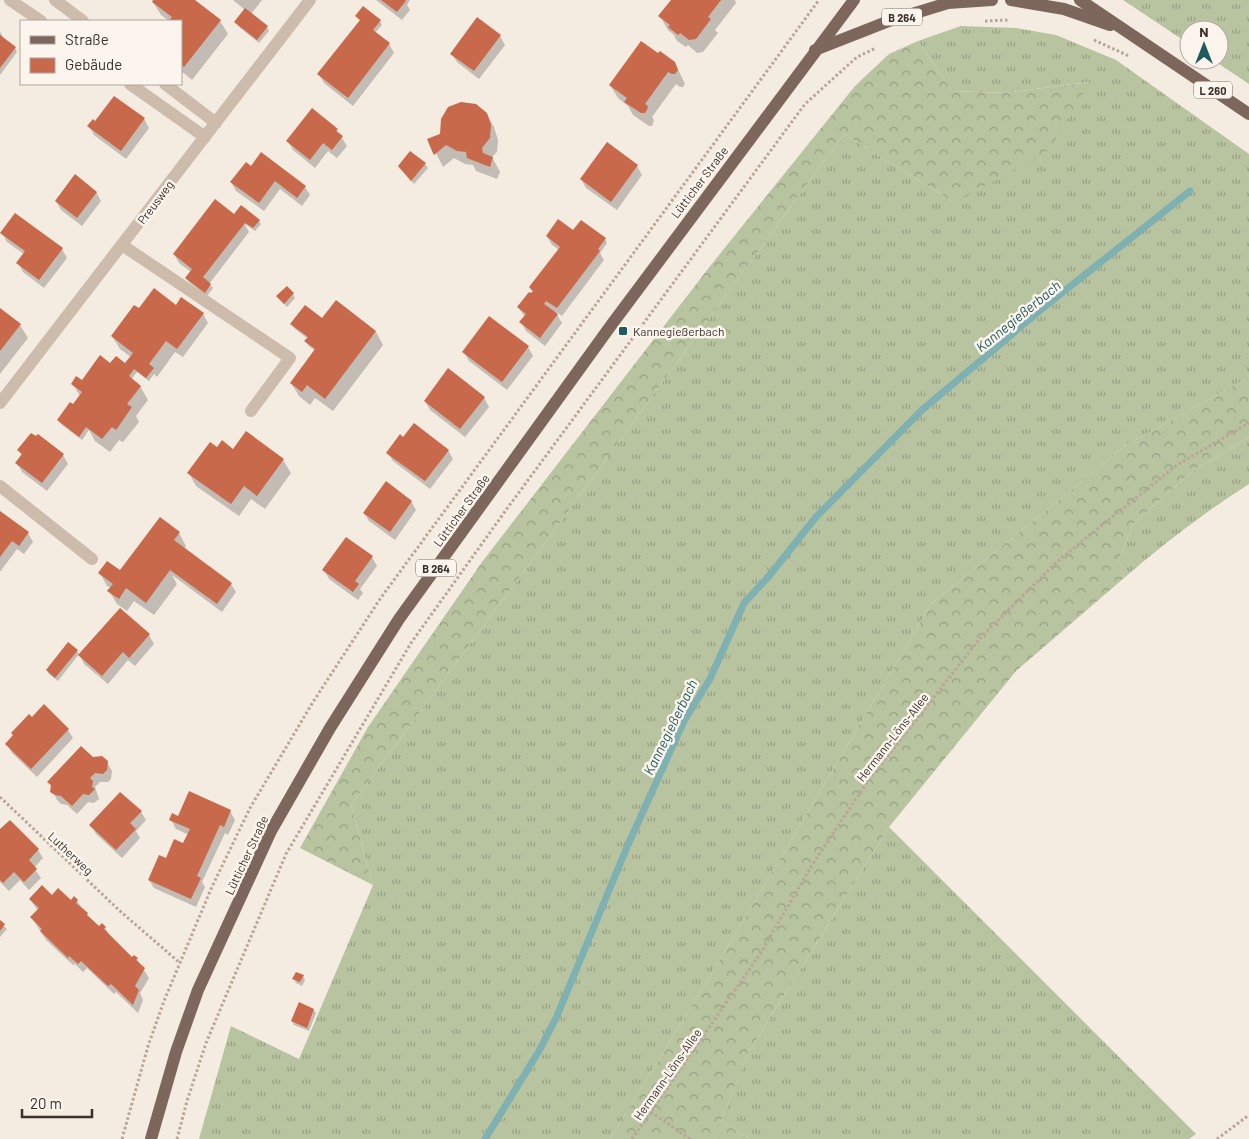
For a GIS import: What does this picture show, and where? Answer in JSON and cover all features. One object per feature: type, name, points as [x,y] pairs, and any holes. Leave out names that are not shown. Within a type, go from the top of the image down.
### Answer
[{"type":"main road","name":"Lütticher Straße","points":[[151,1139],[176,1052],[198,990],[271,831],[330,728],[400,619],[620,313],[854,0]]},
{"type":"main road","name":"B 264","points":[[815,50],[889,21],[948,3],[992,0]]},
{"type":"main road","points":[[1011,0],[1064,9],[1130,33]]},
{"type":"main road","name":"L 260","points":[[1080,0],[1249,114]]},
{"type":"street","points":[[10,0],[39,20]]},
{"type":"street","points":[[55,0],[82,20]]},
{"type":"street","name":"Preusweg","points":[[0,403],[310,0]]},
{"type":"street","points":[[131,85],[205,137]]},
{"type":"street","points":[[166,85],[216,123]]},
{"type":"street","points":[[122,245],[290,358],[251,411]]},
{"type":"street","points":[[0,486],[92,559]]},
{"type":"path","points":[[978,21],[1006,19],[1015,21]]},
{"type":"path","points":[[1091,39],[1124,54],[1133,56]]},
{"type":"path","points":[[177,1139],[206,1043],[286,854],[411,643],[506,510],[805,104],[857,57],[881,45]]},
{"type":"path","name":"Hermann-Löns-Allee","points":[[632,1139],[760,954],[812,865],[866,784],[981,637],[1060,559],[1177,465],[1249,423]]},
{"type":"path","name":"Lutherweg","points":[[0,797],[156,944],[180,963]]},
{"type":"path","points":[[651,1112],[690,1139]]},
{"type":"path","points":[[1217,1139],[1249,1115]]},
{"type":"green space","points":[[1123,0],[1249,0],[1249,84],[1228,70],[1229,20],[1179,20],[1179,37]]},
{"type":"green space","points":[[961,26],[1016,28],[1056,35],[1116,60],[1249,154],[1249,377],[1125,446],[932,603],[718,963],[610,1139],[199,1139],[231,1026],[299,1059],[373,885],[351,805],[844,134],[955,203],[1089,82],[1005,93],[952,91],[918,41]]},
{"type":"green space","points":[[918,41],[952,91],[1005,93],[1090,82],[1049,150],[955,203],[844,134],[351,805],[373,885],[300,848],[368,727],[482,562],[711,265],[855,86],[889,54]]},
{"type":"green space","points":[[1249,377],[1249,437],[1194,470],[1133,524],[1119,559],[1124,578],[1016,671],[889,827],[748,1053],[721,1121],[750,1139],[610,1139],[718,963],[932,603],[1125,446]]},
{"type":"green space","points":[[1249,437],[1249,484],[1185,529],[1124,578],[1119,559],[1133,524],[1194,470]]},
{"type":"green space","points":[[889,827],[1196,1134],[1189,1139],[750,1139],[721,1121],[748,1053]]},
{"type":"building","points":[[153,0],[195,0],[221,20],[184,67],[182,66],[182,20],[170,20],[172,17],[152,2]]},
{"type":"building","points":[[381,0],[405,0],[406,1],[397,12]]},
{"type":"building","points":[[671,0],[721,0],[708,17],[711,19],[696,39],[689,40],[680,33],[678,35],[668,27],[670,25],[658,16]]},
{"type":"building","points":[[363,6],[381,20],[373,30],[390,43],[348,98],[317,74],[360,20],[355,16]]},
{"type":"building","points":[[245,8],[268,26],[257,40],[234,22]]},
{"type":"building","points":[[477,17],[501,35],[474,71],[450,54]]},
{"type":"building","points":[[0,35],[16,47],[0,68]]},
{"type":"building","points":[[641,41],[675,62],[678,70],[675,74],[668,72],[645,104],[648,106],[645,113],[641,113],[624,102],[627,98],[609,85]]},
{"type":"building","points":[[114,96],[145,118],[121,151],[87,126],[93,119],[95,121]]},
{"type":"building","points":[[461,102],[476,104],[487,113],[491,125],[490,138],[482,148],[483,153],[493,157],[490,167],[467,158],[466,152],[457,151],[446,145],[434,155],[432,151],[427,139],[440,134],[441,119],[448,107]]},
{"type":"building","points":[[312,108],[338,129],[336,131],[343,136],[332,150],[323,143],[310,160],[286,141]]},
{"type":"building","points":[[607,142],[638,165],[611,202],[580,179]]},
{"type":"building","points":[[410,151],[426,163],[411,181],[398,166]]},
{"type":"building","points":[[261,152],[306,186],[297,198],[275,181],[259,203],[230,182],[246,162],[251,166]]},
{"type":"building","points":[[75,174],[97,192],[77,218],[55,201]]},
{"type":"building","points":[[215,199],[234,214],[241,205],[260,220],[253,228],[245,223],[203,277],[211,284],[205,293],[185,278],[192,269],[173,254]]},
{"type":"building","points":[[15,213],[63,248],[39,280],[16,263],[25,251],[0,233]]},
{"type":"building","points":[[558,219],[573,230],[581,220],[606,238],[598,249],[600,251],[557,308],[546,301],[544,304],[558,314],[540,338],[519,322],[526,314],[517,307],[529,292],[533,291],[529,287],[560,247],[546,236]]},
{"type":"building","points":[[287,286],[294,293],[284,304],[276,296]]},
{"type":"building","points":[[154,288],[176,305],[181,297],[204,313],[177,349],[166,341],[149,364],[154,368],[146,378],[134,369],[129,376],[141,386],[127,404],[132,407],[116,430],[112,427],[102,439],[86,427],[79,437],[57,420],[70,402],[73,404],[82,392],[71,384],[76,376],[82,380],[100,355],[110,363],[116,356],[125,363],[133,353],[111,336],[134,305],[139,308]]},
{"type":"building","points":[[336,300],[376,331],[325,399],[307,385],[302,392],[290,383],[315,349],[304,341],[308,337],[290,324],[305,305],[322,318]]},
{"type":"building","points":[[0,308],[21,324],[0,351]]},
{"type":"building","points":[[489,316],[529,346],[502,382],[462,352]]},
{"type":"building","points":[[448,368],[485,397],[460,429],[424,401]]},
{"type":"building","points":[[414,423],[449,450],[425,481],[386,453],[400,434],[403,437]]},
{"type":"building","points":[[246,431],[284,459],[257,496],[244,486],[231,504],[187,473],[210,442],[217,447],[222,440],[233,449]]},
{"type":"building","points":[[31,433],[36,436],[38,434],[64,454],[42,483],[15,463],[22,454],[17,450]]},
{"type":"building","points":[[386,481],[412,501],[390,532],[363,513]]},
{"type":"building","points":[[0,511],[29,532],[19,546],[12,541],[0,557]]},
{"type":"building","points":[[160,517],[180,532],[174,540],[232,583],[217,604],[170,570],[146,603],[126,588],[119,599],[107,591],[113,584],[98,573],[107,561],[120,570]]},
{"type":"building","points":[[346,537],[373,556],[355,581],[359,584],[353,592],[322,570]]},
{"type":"building","points":[[120,608],[150,634],[129,658],[123,652],[102,676],[78,655]]},
{"type":"building","points":[[68,642],[78,650],[55,678],[46,670]]},
{"type":"building","points":[[44,704],[69,729],[31,769],[5,744],[13,735],[11,733],[29,714],[32,717]]},
{"type":"building","points":[[81,746],[93,757],[102,756],[108,761],[107,770],[103,774],[95,773],[90,778],[93,781],[92,787],[95,789],[89,795],[83,794],[72,806],[61,796],[50,792],[51,785],[47,782]]},
{"type":"building","points":[[189,791],[231,810],[224,827],[220,825],[197,876],[201,878],[191,899],[148,880],[159,855],[166,858],[174,839],[183,843],[190,829],[169,820],[172,813],[178,816]]},
{"type":"building","points":[[120,792],[142,811],[130,823],[136,829],[116,850],[89,825]]},
{"type":"building","points":[[10,820],[39,849],[29,860],[37,869],[24,882],[14,872],[3,883],[0,880],[0,829]]},
{"type":"building","points":[[42,885],[52,895],[58,888],[71,900],[74,896],[78,900],[76,903],[88,913],[87,915],[99,926],[102,923],[106,927],[104,929],[132,957],[134,955],[138,958],[136,960],[145,968],[135,986],[139,990],[133,1005],[111,984],[108,986],[81,961],[78,964],[69,956],[68,958],[40,931],[42,929],[30,917],[39,908],[29,899]]},
{"type":"building","points":[[0,920],[5,924],[0,931]]},
{"type":"building","points":[[296,972],[304,975],[300,982],[292,979]]},
{"type":"building","points":[[299,1002],[314,1009],[307,1028],[291,1021]]},
{"type":"waterway","name":"Kannegießerbach","points":[[485,1139],[539,1051],[557,1016],[627,847],[684,721],[710,679],[744,603],[769,576],[816,517],[922,410],[1043,308],[1190,191]]},
{"type":"place","name":"Kannegießerbach","points":[[623,331]]}]
